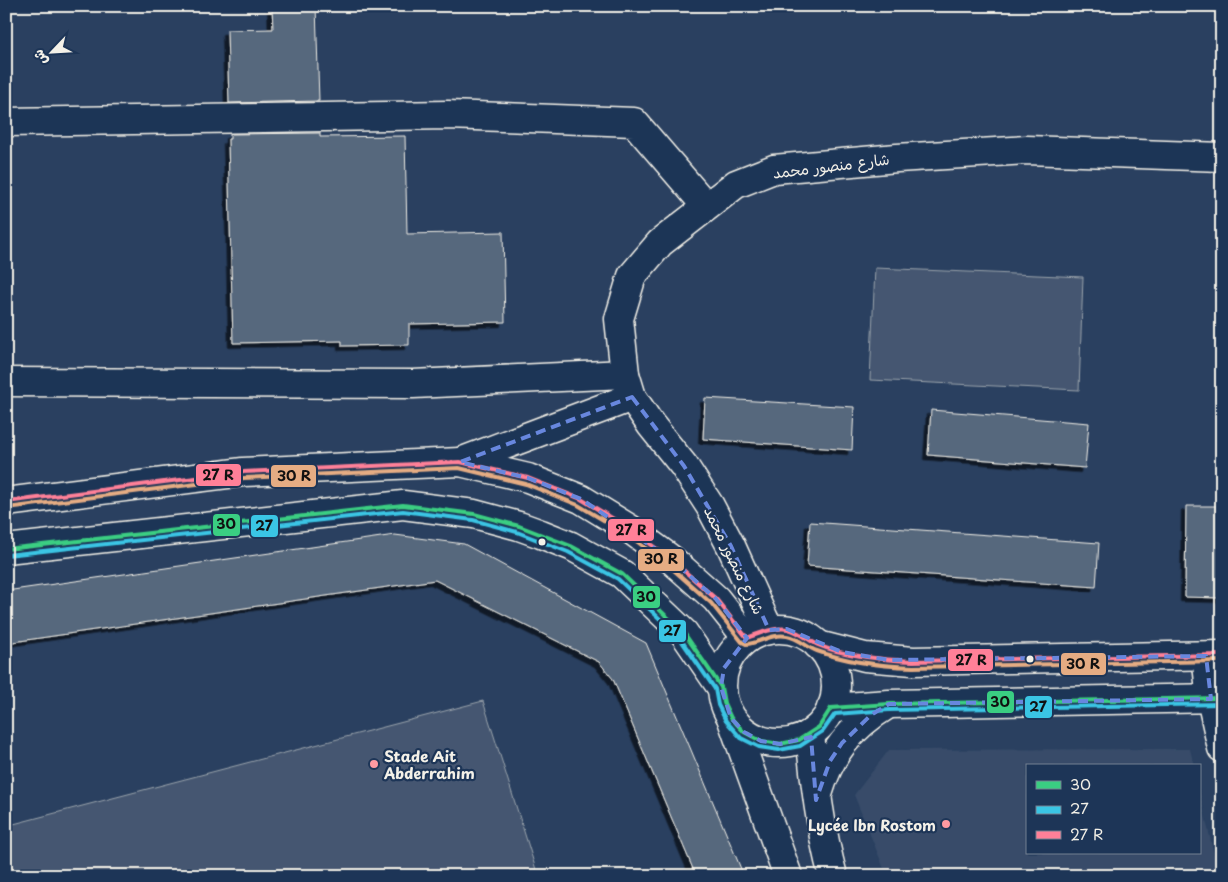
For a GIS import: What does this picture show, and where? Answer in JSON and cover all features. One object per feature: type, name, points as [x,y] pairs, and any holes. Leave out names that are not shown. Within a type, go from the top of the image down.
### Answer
[{"type":"street","points":[[6,122],[448,114],[634,122],[706,206]]},
{"type":"street","name":"شارع منصور محمد","points":[[758,634],[731,546],[710,506],[684,466],[651,426],[628,385],[619,319],[632,276],[660,243],[736,184],[774,169],[897,158],[1027,150],[1222,157]]},
{"type":"street","points":[[6,382],[628,385]]},
{"type":"street","points":[[460,462],[628,385]]},
{"type":"street","points":[[6,502],[243,472],[460,462],[528,478],[580,499],[630,529],[672,560],[758,634]]},
{"type":"street","points":[[6,549],[403,505],[474,514],[519,526],[571,546],[622,574],[684,633],[721,687]]},
{"type":"street","points":[[731,718],[744,732],[761,741],[780,744],[799,740],[810,734],[826,718],[831,708],[835,692],[834,675],[829,659],[818,645],[804,635],[787,630],[758,634],[733,651],[724,668],[721,687],[724,703],[788,876]]},
{"type":"street","points":[[818,645],[865,657],[913,660],[1214,656],[1216,698],[1222,748]]},
{"type":"street","points":[[831,708],[889,704],[1216,698]]},
{"type":"street","points":[[816,800],[830,761],[842,743],[855,728],[889,704]]},
{"type":"street","points":[[810,734],[816,800],[824,845],[833,876]]},
{"type":"highlighted area","points":[[632,397],[684,466],[731,546],[769,630],[787,629],[842,652],[889,660],[1206,656],[1211,699],[889,704],[871,715],[842,743],[830,761],[816,800],[811,737],[780,744],[761,741],[744,732],[731,718],[721,687],[724,668],[747,638],[716,599],[672,560],[581,499],[528,478],[460,462]]},
{"type":"shaded area","points":[[875,268],[1083,277],[1079,390],[870,380]]},
{"type":"shaded area","name":"Stade Ait Abderrahim","points":[[483,701],[538,876],[6,876],[6,826]]},
{"type":"shaded area","name":"Lycée Ibn Rostom","points":[[1190,749],[1194,764],[1026,764],[1026,854],[1200,854],[1200,794],[1219,876],[887,876],[854,795],[889,750]]},
{"type":"building","points":[[272,6],[316,6],[319,101],[229,103],[227,30],[273,29]]},
{"type":"building","points":[[320,133],[320,137],[405,136],[407,234],[503,232],[505,322],[409,324],[409,345],[342,346],[342,341],[233,343],[228,139],[230,139],[230,134]]},
{"type":"building","points":[[705,398],[854,407],[852,450],[703,439]]},
{"type":"building","points":[[931,410],[1089,423],[1085,468],[928,455]]},
{"type":"building","points":[[1186,506],[1222,506],[1222,598],[1185,597]]},
{"type":"building","points":[[810,522],[1099,543],[1096,587],[807,566]]},
{"type":"building","points":[[395,535],[464,544],[646,643],[744,876],[696,876],[613,679],[599,662],[435,580],[6,643],[6,591]]},
{"type":"transit line","points":[[6,502],[243,472],[460,462],[528,478],[581,499],[630,529],[672,560],[716,599],[747,638],[762,632],[788,629],[828,649],[852,655],[913,661],[1222,655]]},
{"type":"transit line","points":[[7,508],[244,478],[459,468],[526,484],[578,505],[627,534],[668,565],[711,603],[742,642],[746,644],[782,635],[795,639],[817,651],[852,661],[913,667],[1222,661]]},
{"type":"transit line","name":"30","points":[[6,549],[403,505],[474,514],[519,526],[571,546],[622,574],[684,633],[721,687],[724,703],[731,718],[744,732],[761,741],[780,744],[799,740],[819,727],[831,708],[889,704],[1222,698]]},
{"type":"transit line","name":"27","points":[[7,555],[403,511],[473,520],[517,532],[568,552],[618,579],[679,637],[715,689],[718,705],[726,721],[741,738],[759,747],[779,750],[800,746],[823,731],[835,714],[889,710],[1222,704]]},
{"type":"place","name":"Stade Ait Abderrahim","points":[[374,764]]},
{"type":"place","name":"Lycée Ibn Rostom","points":[[946,824]]}]
